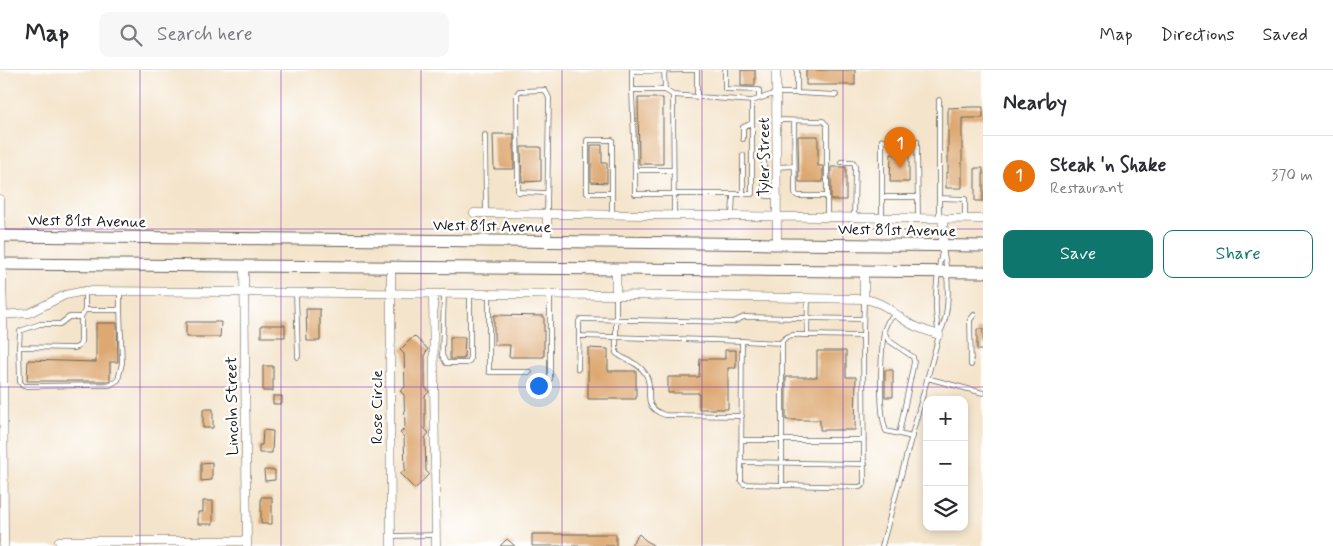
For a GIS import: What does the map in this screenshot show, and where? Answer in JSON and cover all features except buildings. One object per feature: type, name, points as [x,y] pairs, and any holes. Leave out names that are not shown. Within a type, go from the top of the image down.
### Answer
[{"type":"main road","name":"West 81st Avenue","points":[[0,236],[983,246]]},
{"type":"main road","points":[[1,264],[983,272]]},
{"type":"street","name":"Tyler Street","points":[[776,70],[777,244]]},
{"type":"street","points":[[0,199],[4,546]]},
{"type":"street","points":[[474,213],[983,218]]},
{"type":"street","points":[[547,214],[547,241]]},
{"type":"street","points":[[941,218],[943,246]]},
{"type":"street","name":"Lincoln Street","points":[[244,266],[246,543]]},
{"type":"street","name":"Rose Circle","points":[[391,267],[391,546]]},
{"type":"street","points":[[616,269],[616,295]]},
{"type":"street","points":[[864,271],[864,299]]},
{"type":"street","points":[[2,315],[29,313],[65,295],[85,291],[864,299],[874,300],[883,304],[915,327],[939,335]]},
{"type":"street","points":[[433,294],[436,546]]},
{"type":"street","points":[[59,541],[246,543]]},
{"type":"lane","points":[[664,70],[664,90]]},
{"type":"lane","points":[[697,97],[697,70],[632,71],[636,194],[752,194],[752,100]]},
{"type":"lane","points":[[725,70],[725,89],[759,90],[759,98]]},
{"type":"lane","points":[[797,70],[797,93]]},
{"type":"lane","points":[[547,193],[518,192],[517,94],[519,91],[545,90],[548,94],[547,214]]},
{"type":"lane","points":[[632,90],[664,90],[673,95],[752,100],[777,93],[836,95]]},
{"type":"lane","points":[[673,95],[674,216]]},
{"type":"lane","points":[[939,100],[939,198],[941,218]]},
{"type":"lane","points":[[777,120],[823,121],[827,125],[827,217]]},
{"type":"lane","points":[[794,121],[795,194],[798,196],[827,196]]},
{"type":"lane","points":[[743,139],[743,127],[752,123]]},
{"type":"lane","points":[[485,136],[486,214]]},
{"type":"lane","points":[[612,193],[587,193],[587,140],[612,140],[612,193],[612,215]]},
{"type":"lane","points":[[882,218],[882,140],[917,141],[918,218]]},
{"type":"lane","points":[[742,194],[743,155]]},
{"type":"lane","points":[[764,161],[764,194],[766,196],[777,196]]},
{"type":"lane","points":[[841,162],[853,162],[854,164],[854,217]]},
{"type":"lane","points":[[777,167],[794,166]]},
{"type":"lane","points":[[635,170],[674,170]]},
{"type":"lane","points":[[732,216],[733,194]]},
{"type":"lane","points":[[882,197],[918,197]]},
{"type":"lane","points":[[939,198],[964,198],[965,218]]},
{"type":"lane","points":[[939,335],[936,323],[943,246]]},
{"type":"lane","points":[[882,546],[939,335],[944,326],[946,316],[942,272],[943,246]]},
{"type":"lane","points":[[19,347],[75,348],[79,346],[81,342],[81,317],[85,310],[85,291]]},
{"type":"lane","points":[[81,317],[69,317],[60,324],[40,324],[20,331],[20,382],[23,386],[110,385],[118,380],[122,363],[120,291]]},
{"type":"lane","points":[[296,293],[298,357]]},
{"type":"lane","points":[[444,294],[442,355],[446,363],[467,363],[470,360],[470,294]]},
{"type":"lane","points":[[488,294],[489,372],[530,372]]},
{"type":"lane","points":[[550,295],[550,379]]},
{"type":"lane","points":[[616,295],[616,353],[620,357],[634,361],[645,373],[648,379],[648,402],[652,408],[658,413],[665,415],[742,416]]},
{"type":"lane","points":[[807,335],[808,298]]},
{"type":"lane","points":[[742,341],[741,481],[744,484],[860,487],[864,484],[864,299]]},
{"type":"lane","points":[[85,310],[117,310],[120,308]]},
{"type":"lane","points":[[896,314],[888,321],[884,330],[882,407],[884,426],[886,431],[912,437]]},
{"type":"lane","points":[[971,365],[970,320],[974,315]]},
{"type":"lane","points":[[578,369],[579,321],[581,319],[733,322],[744,317],[863,319]]},
{"type":"lane","points":[[884,330],[888,340],[913,358],[914,362],[899,434]]},
{"type":"lane","points":[[579,334],[581,336],[782,341]]},
{"type":"lane","points":[[782,485],[782,341],[784,337],[791,335],[863,336]]},
{"type":"lane","points":[[927,378],[983,393]]},
{"type":"lane","points":[[741,440],[864,440]]},
{"type":"lane","points":[[741,462],[864,464]]},
{"type":"lane","points":[[391,536],[436,536]]},
{"type":"place","name":"Steak 'n Shake","points":[[900,168]]}]
